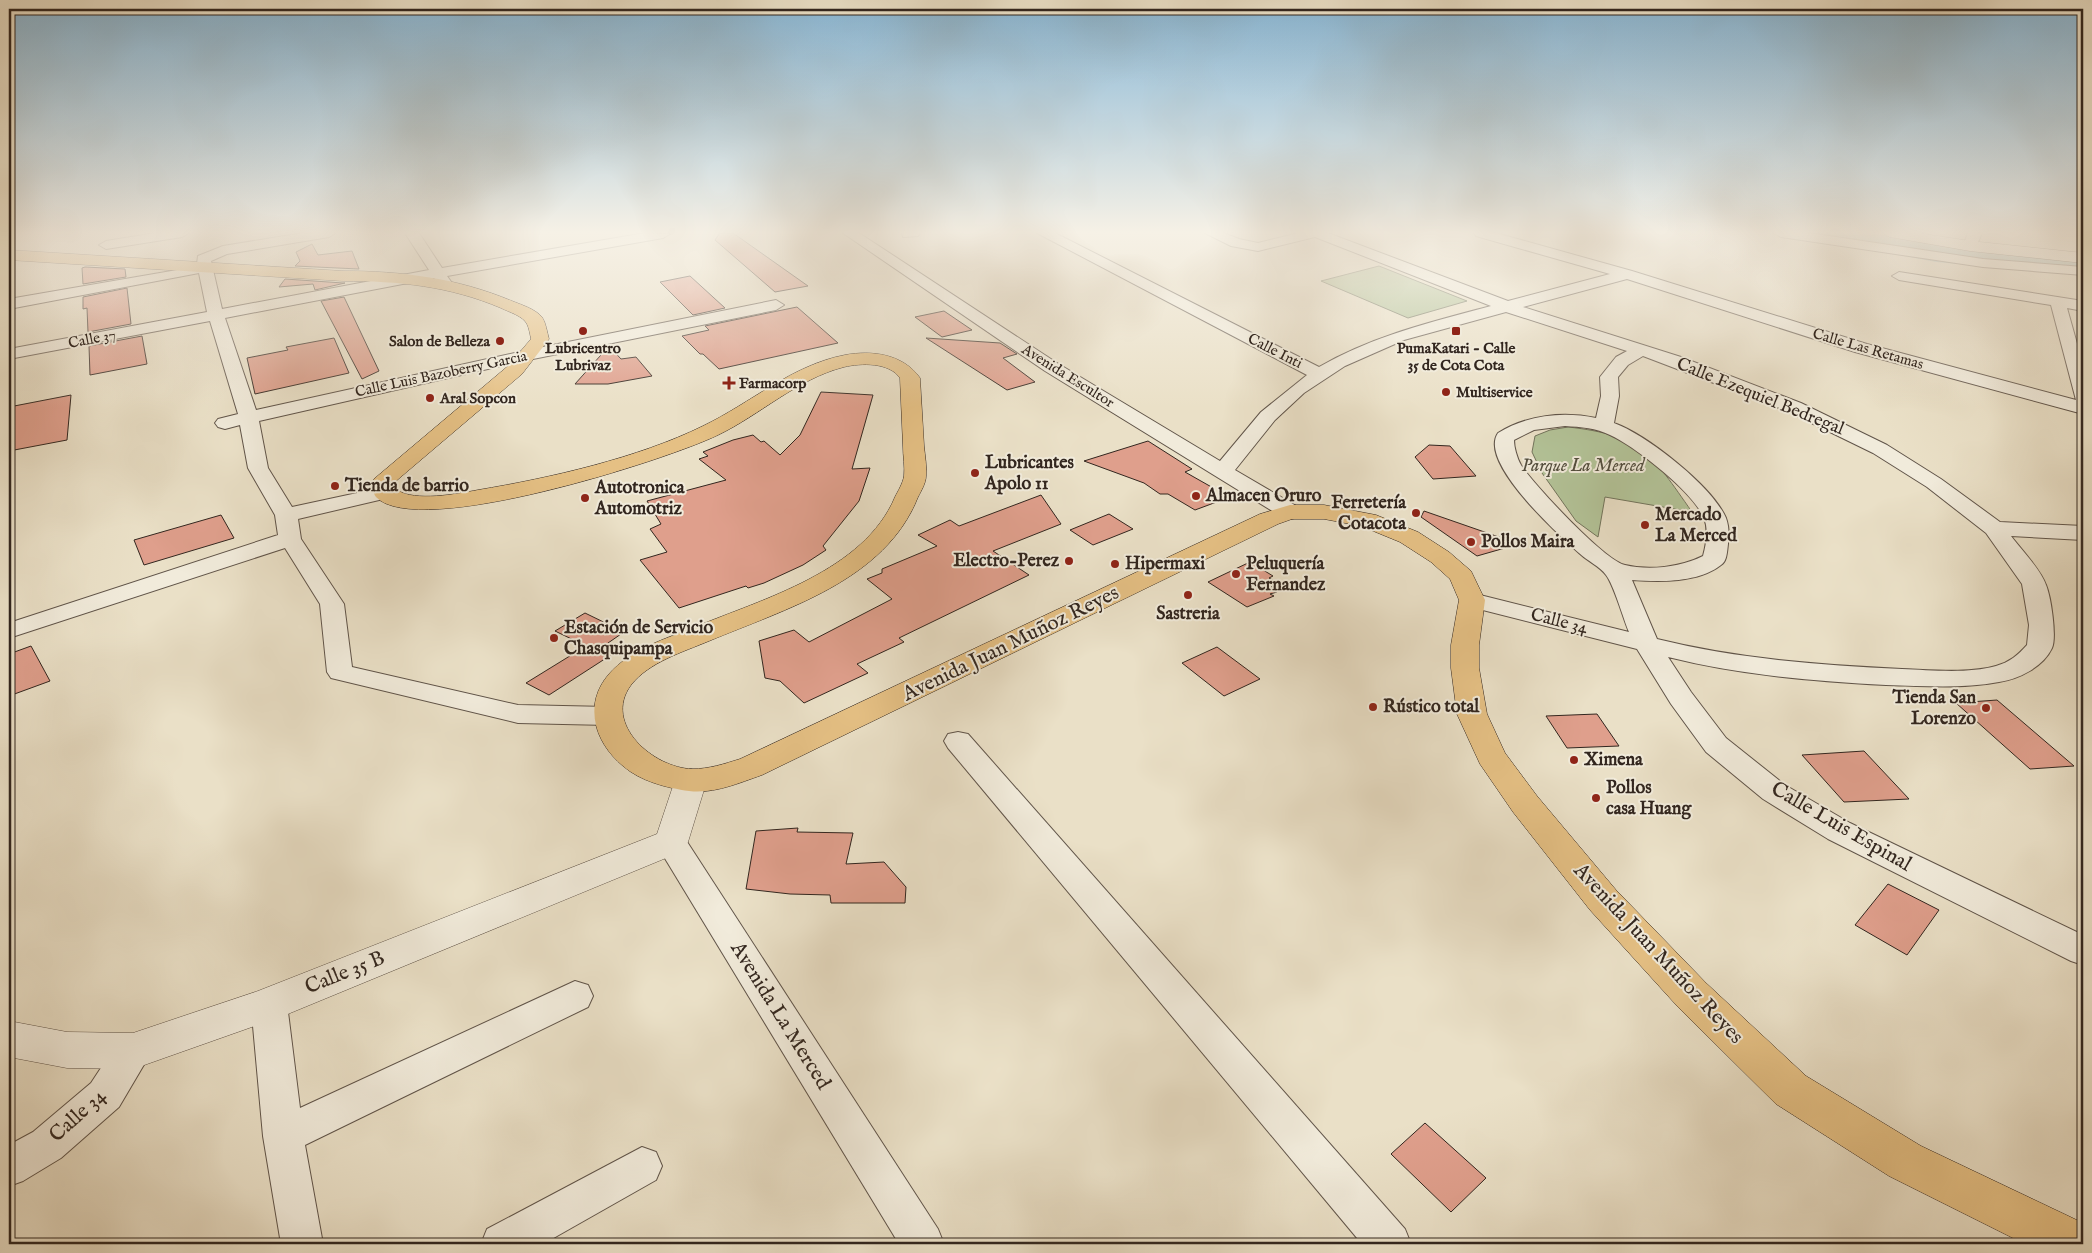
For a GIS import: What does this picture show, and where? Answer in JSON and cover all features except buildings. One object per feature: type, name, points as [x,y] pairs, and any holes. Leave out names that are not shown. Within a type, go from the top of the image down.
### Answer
[{"type":"main road","points":[[476,291],[506,303],[535,320],[540,339],[515,370],[385,479],[385,493],[399,501],[422,503],[454,501],[562,480],[654,454],[710,431],[820,368],[840,362],[881,361],[897,365],[906,371],[910,378],[915,476],[899,516],[861,558],[839,573],[814,587],[684,640],[634,666],[619,681],[609,699],[608,716]]},
{"type":"main road","name":"Avenida Juan Muñoz Reyes","points":[[608,716],[617,739],[634,759],[664,775],[691,780],[718,778],[752,767],[1001,649],[1229,537],[1290,512],[1324,512],[1366,520],[1409,536],[1440,557],[1462,576],[1472,600],[1465,668],[1472,714],[1491,756],[1525,804],[1603,900],[1692,995],[1791,1090],[1905,1161],[2061,1242]]},
{"type":"main road","points":[[671,842],[691,780]]},
{"type":"main road","name":"Calle 35 B","points":[[9,1039],[67,1050],[133,1051],[269,1004],[671,842]]},
{"type":"street","points":[[9,304],[81,291]]},
{"type":"street","points":[[210,291],[248,416],[258,468],[288,527],[332,604],[340,672],[518,714],[608,716]]},
{"type":"street","name":"Calle 37","points":[[9,354],[339,291]]},
{"type":"street","name":"Avenida Escultor","points":[[938,291],[1051,367],[1290,512]]},
{"type":"street","name":"Calle Inti","points":[[1158,291],[1320,374]]},
{"type":"street","name":"Calle Ezequiel Bedregal","points":[[1468,291],[1508,307],[1641,350],[1794,407],[1880,449],[1934,483],[1994,528],[2034,584],[2041,624],[2040,647],[2024,664],[1999,674],[1948,679],[1831,674],[1748,666],[1646,643]]},
{"type":"street","points":[[1222,472],[1284,400],[1320,374],[1361,350],[1398,336],[1564,291]]},
{"type":"street","name":"Calle Las Retamas","points":[[1682,291],[1860,348],[2083,408]]},
{"type":"street","points":[[1994,291],[2083,306]]},
{"type":"street","points":[[2058,302],[2083,398]]},
{"type":"street","name":"Calle Luis Bazoberry Garcia","points":[[225,423],[248,416],[528,355],[776,305]]},
{"type":"street","points":[[1604,426],[1610,396],[1610,377],[1622,361],[1641,350]]},
{"type":"street","points":[[1568,420],[1604,426],[1662,460],[1689,486],[1716,518],[1716,553],[1714,560],[1692,571],[1673,573],[1617,572],[1589,550],[1541,505],[1511,465],[1504,445],[1505,437],[1518,427],[1568,420]]},
{"type":"street","points":[[9,631],[288,527],[385,493]]},
{"type":"street","points":[[1994,528],[2083,533]]},
{"type":"street","name":"Calle Luis Espinal","points":[[1617,572],[1646,643],[1681,698],[1716,744],[1774,792],[1847,836],[2083,951]]},
{"type":"street","name":"Calle 34","points":[[1472,600],[1646,643]]},
{"type":"street","points":[[958,741],[1390,1244]]},
{"type":"street","name":"Avenida La Merced","points":[[671,842],[923,1244]]},
{"type":"street","points":[[283,1136],[575,996]]},
{"type":"street","points":[[269,1004],[283,1136],[302,1244]]},
{"type":"street","name":"Calle 34","points":[[9,1167],[47,1145],[105,1095],[133,1051]]},
{"type":"street","points":[[502,1244],[642,1166]]},
{"type":"green space","points":[[1346,291],[1443,291],[1467,301],[1408,318]]},
{"type":"green space","name":"Parque La Merced","points":[[1568,427],[1613,436],[1629,442],[1643,451],[1655,462],[1692,512],[1605,497],[1598,537],[1576,521],[1542,473],[1532,452],[1535,436],[1550,430]]},
{"type":"place","name":"Lubricentro Lubrivaz","points":[[583,331]]},
{"type":"place","name":"PumaKatari - Calle 35 de Cota Cota","points":[[1456,331]]},
{"type":"place","name":"Salon de Belleza","points":[[500,341]]},
{"type":"place","name":"Farmacorp","points":[[729,383]]},
{"type":"place","name":"Multiservice","points":[[1446,392]]},
{"type":"place","name":"Aral Sopcon","points":[[430,398]]},
{"type":"place","name":"Lubricantes Apolo 11","points":[[975,473]]},
{"type":"place","name":"Tienda de barrio","points":[[335,486]]},
{"type":"place","name":"Almacen Oruro","points":[[1196,496]]},
{"type":"place","name":"Autotronica Automotriz","points":[[585,498]]},
{"type":"place","name":"Ferretería Cotacota","points":[[1416,513]]},
{"type":"place","name":"Mercado La Merced","points":[[1645,525]]},
{"type":"place","name":"Pollos Maira","points":[[1471,542]]},
{"type":"place","name":"Electro-Perez","points":[[1069,561]]},
{"type":"place","name":"Hipermaxi","points":[[1115,564]]},
{"type":"place","name":"Peluquería Fernandez","points":[[1236,574]]},
{"type":"place","name":"Sastreria","points":[[1188,595]]},
{"type":"place","name":"Estación de Servicio Chasquipampa","points":[[554,638]]},
{"type":"place","name":"Rústico total","points":[[1373,707]]},
{"type":"place","name":"Tienda San Lorenzo","points":[[1986,708]]},
{"type":"place","name":"Ximena","points":[[1574,760]]},
{"type":"place","name":"Pollos casa Huang","points":[[1596,798]]}]
